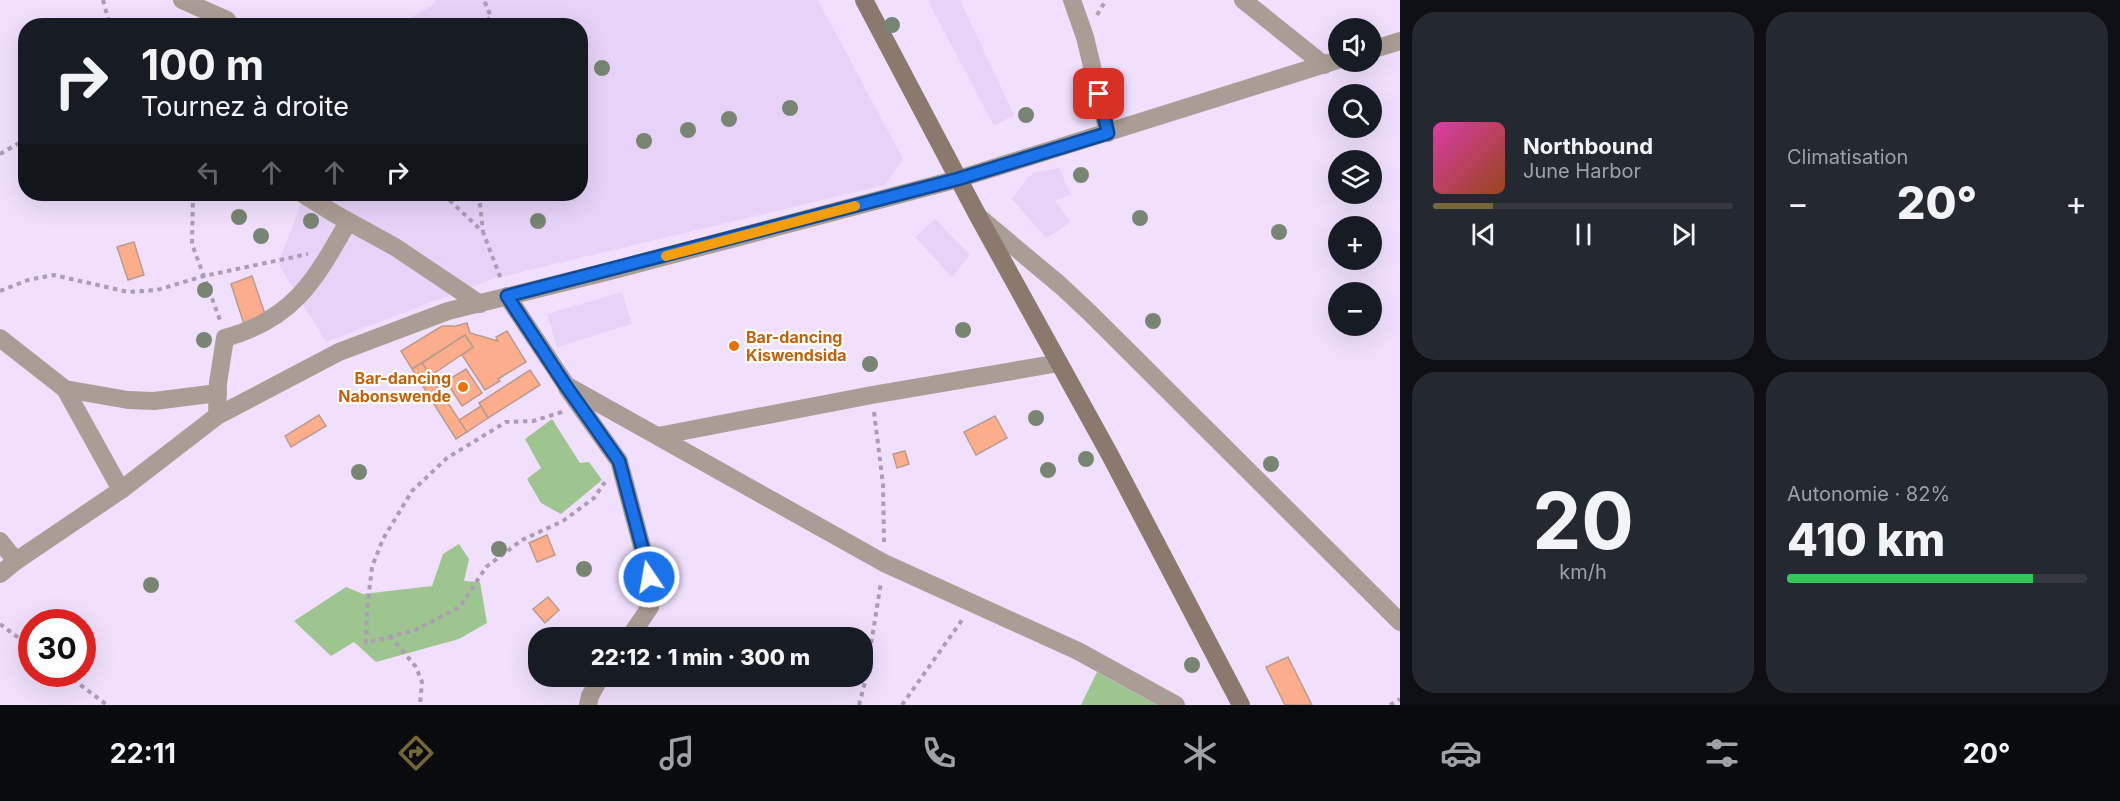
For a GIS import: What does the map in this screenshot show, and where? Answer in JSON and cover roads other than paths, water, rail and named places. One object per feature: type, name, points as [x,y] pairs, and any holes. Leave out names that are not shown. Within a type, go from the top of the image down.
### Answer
[{"type":"main road","points":[[864,0],[978,216],[1110,455],[1241,705]]},
{"type":"street","points":[[182,0],[222,18]]},
{"type":"street","points":[[1072,0],[1085,37],[1108,133]]},
{"type":"street","points":[[1243,0],[1328,60]]},
{"type":"street","points":[[1382,47],[1400,41]]},
{"type":"street","points":[[0,574],[122,490],[217,416],[339,352],[448,311],[958,179],[1328,63]]},
{"type":"street","points":[[314,201],[395,247],[480,304]]},
{"type":"street","points":[[978,216],[1090,313],[1400,621]]},
{"type":"street","points":[[217,416],[225,338],[247,332],[275,317],[302,294],[348,222]]},
{"type":"street","points":[[507,296],[619,461],[645,558],[652,595],[646,616],[638,627]]},
{"type":"street","points":[[0,338],[65,389],[122,490]]},
{"type":"street","points":[[658,436],[872,395],[1059,363]]},
{"type":"street","points":[[566,386],[884,563],[1078,651],[1176,705]]},
{"type":"street","points":[[65,389],[128,400],[154,401],[218,393]]},
{"type":"street","points":[[0,541],[16,561]]},
{"type":"street","points":[[588,705],[595,687]]},
{"type":"place","name":"Bar-dancing Kiswendsida","points":[[734,346]]},
{"type":"place","name":"Bar-dancing Nabonswende","points":[[463,387]]}]
